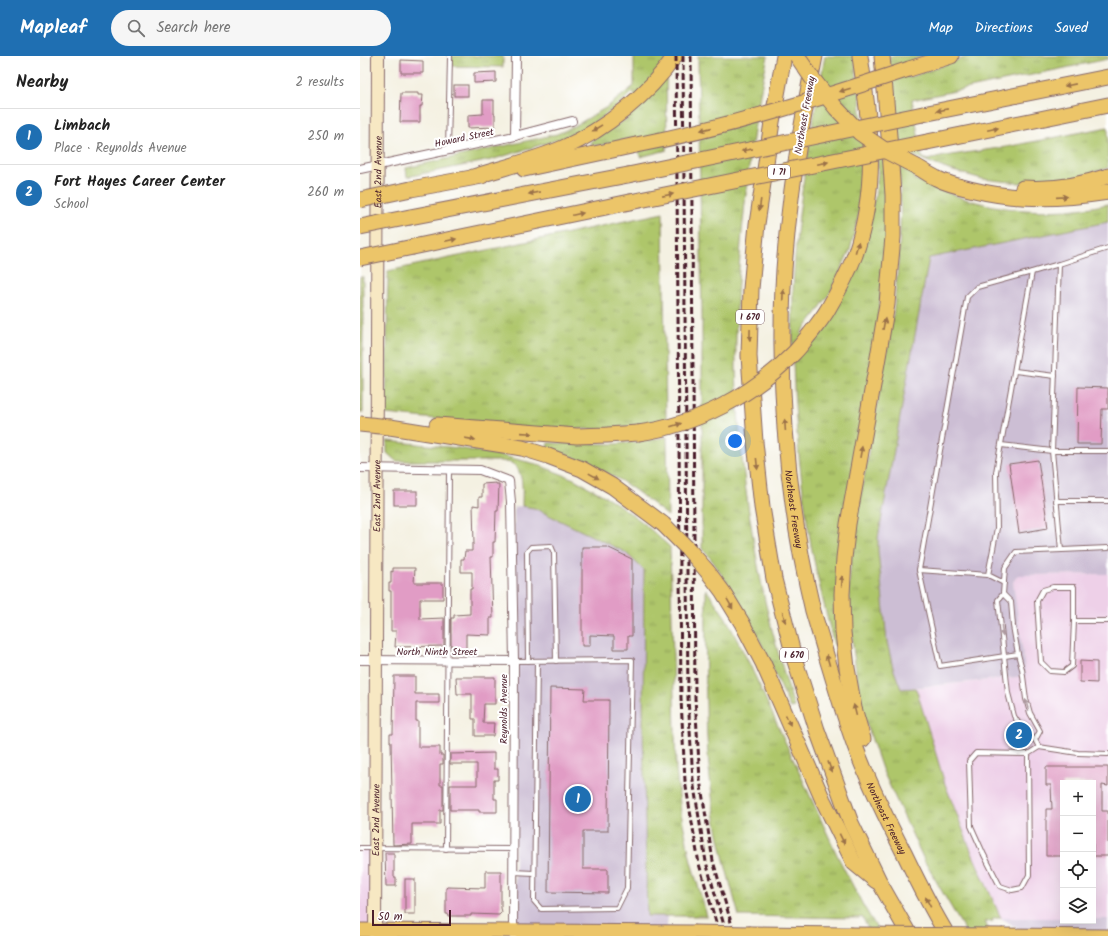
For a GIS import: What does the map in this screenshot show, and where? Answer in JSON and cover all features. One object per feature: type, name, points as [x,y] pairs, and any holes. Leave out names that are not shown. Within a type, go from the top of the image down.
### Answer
[{"type":"highway","points":[[473,177],[563,148],[586,136],[612,120],[648,89],[675,56]]},
{"type":"highway","name":"I 670","points":[[784,56],[772,122],[757,224],[750,289],[749,356],[755,442],[762,507],[774,579],[795,661],[814,723],[851,823],[881,885],[910,936]]},
{"type":"highway","points":[[798,56],[812,78],[836,108],[860,133],[886,151],[936,178],[963,188],[991,194],[1023,198],[1079,196],[1108,192]]},
{"type":"highway","name":"Northeast Freeway","points":[[815,56],[797,151],[790,203],[785,253],[782,328],[783,393],[788,464],[798,534],[813,611],[834,683],[856,747],[884,815],[933,912],[948,936]]},
{"type":"highway","points":[[390,427],[439,425],[577,436],[638,433],[674,426],[703,415],[729,403],[772,373],[795,352],[827,310],[855,255],[863,226],[870,175],[868,109],[860,56]]},
{"type":"highway","points":[[882,56],[893,195],[890,280],[880,349],[848,524],[842,594],[843,632],[854,708],[884,815]]},
{"type":"highway","points":[[360,200],[473,177],[509,172],[732,123],[836,93],[951,56]]},
{"type":"highway","points":[[360,227],[628,175],[1108,77]]},
{"type":"highway","name":"I 71","points":[[360,258],[1108,105]]},
{"type":"highway","points":[[917,167],[975,184],[1000,188],[1029,189],[1060,187],[1093,181],[1108,176]]},
{"type":"highway","points":[[360,424],[390,427],[522,448],[548,456],[582,469],[612,486],[664,524],[708,572],[723,592],[742,623],[763,663],[823,800],[854,863],[881,885]]},
{"type":"main road","points":[[360,930],[375,933],[693,932],[1108,936]]},
{"type":"street","name":"East 2nd Avenue","points":[[375,933],[378,56]]},
{"type":"street","points":[[516,56],[516,136]]},
{"type":"street","name":"Howard Street","points":[[360,169],[516,136],[572,121]]},
{"type":"street","points":[[360,468],[450,470]]},
{"type":"street","name":"Reynolds Avenue","points":[[450,470],[480,470],[508,481],[511,502],[514,661],[513,933]]},
{"type":"street","name":"North Ninth Street","points":[[360,660],[514,661]]},
{"type":"lane","points":[[448,150],[450,56]]},
{"type":"lane","points":[[1018,654],[940,666],[919,570],[967,297],[977,287],[1059,264],[1108,248]]},
{"type":"lane","points":[[1059,264],[1052,451],[1061,550]]},
{"type":"lane","points":[[988,575],[997,528],[996,472],[1032,272]]},
{"type":"lane","points":[[1015,371],[1055,376]]},
{"type":"lane","points":[[1001,445],[1052,451],[1108,451]]},
{"type":"lane","points":[[446,848],[450,470]]},
{"type":"lane","points":[[1056,501],[1108,501]]},
{"type":"lane","points":[[528,661],[527,552],[531,547],[551,546],[554,553],[556,661]]},
{"type":"lane","points":[[1039,747],[1035,740],[1026,735],[1014,716],[1008,693],[998,600],[1003,594],[1005,568],[1016,552],[1108,548]]},
{"type":"lane","points":[[919,570],[988,575],[1004,582]]},
{"type":"lane","points":[[1053,587],[1074,587],[1074,621],[1072,666],[1064,672],[1050,671],[1041,662],[1037,601],[1043,590],[1053,587]]},
{"type":"lane","points":[[1003,594],[1011,602],[1026,699],[1030,713],[1040,731],[1035,740]]},
{"type":"lane","points":[[1074,621],[1108,621]]},
{"type":"lane","points":[[514,661],[632,660],[627,888],[617,908],[541,909],[534,901],[537,662]]},
{"type":"lane","points":[[1028,754],[1029,875],[1022,888],[1012,890],[1000,886],[971,826],[969,761],[976,753],[1028,754],[1039,747],[1078,753],[1108,754]]},
{"type":"lane","points":[[360,848],[513,849]]},
{"type":"lane","points":[[513,872],[534,873]]},
{"type":"shaded area","points":[[1108,222],[1108,574],[1018,575],[1013,582],[1026,676],[901,689],[893,668],[887,642],[878,538],[929,258]]},
{"type":"shaded area","points":[[522,506],[534,508],[625,552],[644,570],[643,727],[647,916],[668,916],[666,936],[515,936],[514,507]]},
{"type":"shaded area","points":[[1108,574],[1108,919],[1096,919],[1096,780],[1060,780],[1060,918],[1001,918],[972,853],[945,784],[916,688],[1026,676],[1013,582],[1018,575]]},
{"type":"shaded area","points":[[360,849],[373,849],[373,929],[360,930]]},
{"type":"shaded area","points":[[1001,918],[1060,918],[1060,924],[1096,924],[1096,919],[1108,919],[1108,936],[1029,936]]},
{"type":"green space","points":[[452,56],[503,56],[503,67],[452,66]]},
{"type":"green space","points":[[634,56],[666,56],[667,150],[640,157],[637,137],[601,145],[592,145],[590,143],[625,120],[636,110],[634,91],[616,107],[584,129],[560,139],[491,160],[407,177],[406,168],[557,134],[573,127],[607,107],[634,86]]},
{"type":"green space","points":[[698,56],[768,56],[754,129],[739,265],[736,347],[737,398],[749,515],[765,601],[794,707],[790,708],[768,658],[743,609],[714,563],[702,549],[702,316]]},
{"type":"green space","points":[[825,56],[854,56],[860,98],[865,164],[861,205],[850,250],[831,291],[801,333],[810,339],[819,337],[832,316],[875,198],[878,174],[877,136],[885,168],[887,242],[838,644],[834,645],[816,570],[806,514],[796,420],[793,358],[794,265],[800,205]]},
{"type":"green space","points":[[889,56],[925,56],[905,63],[908,78],[969,56],[1108,56],[1108,59],[912,100],[922,157],[927,160],[1006,147],[1108,127],[1108,168],[1077,177],[1020,183],[983,179],[949,170],[914,156],[914,179],[962,198],[986,204],[1020,210],[1056,211],[1108,204],[1108,222],[929,258],[878,538],[887,642],[893,668],[901,689],[916,688],[945,784],[972,853],[1001,918],[993,918],[993,921],[985,922],[992,936],[968,936],[925,862],[882,769],[865,719],[858,689],[849,608],[851,561],[856,522],[893,316],[900,232],[899,165]]},
{"type":"green space","points":[[663,213],[666,421],[614,429],[536,429],[386,414],[388,271]]},
{"type":"green space","points":[[360,277],[363,277],[363,412],[360,412]]},
{"type":"green space","points":[[667,437],[668,516],[620,480],[592,465],[547,447],[548,443],[615,444]]},
{"type":"green space","points":[[387,441],[458,448],[503,456],[536,464],[574,479],[610,499],[641,521],[670,547],[676,769],[681,813],[691,862],[707,916],[647,916],[643,727],[644,570],[625,552],[534,508],[522,506],[521,476],[519,471],[511,463],[501,461],[396,461],[387,453]]},
{"type":"green space","points":[[706,589],[726,618],[750,665],[839,859],[864,907],[882,936],[872,936],[862,917],[739,916],[718,832],[710,777],[706,723]]},
{"type":"building","points":[[401,60],[423,61],[423,73],[401,73]]},
{"type":"building","points":[[496,72],[496,82],[474,83],[474,73]]},
{"type":"building","points":[[454,85],[468,85],[468,96],[454,96]]},
{"type":"building","points":[[401,93],[418,93],[418,95],[423,95],[422,106],[420,106],[420,122],[400,122]]},
{"type":"building","points":[[483,100],[494,100],[495,127],[468,128],[468,115],[483,114]]},
{"type":"building","points":[[1078,387],[1108,388],[1108,409],[1102,409],[1101,444],[1077,444]]},
{"type":"building","points":[[1038,460],[1048,528],[1019,533],[1009,464]]},
{"type":"building","points":[[482,484],[499,484],[498,511],[496,511],[493,557],[491,557],[493,618],[490,618],[490,635],[466,634],[466,650],[455,650],[455,646],[451,646],[451,618],[454,618],[454,615],[470,614],[472,572],[461,572],[461,559],[464,559],[465,551],[472,551],[472,544],[474,544],[473,505],[479,506],[479,497],[482,497]]},
{"type":"building","points":[[394,491],[417,491],[417,505],[394,505]]},
{"type":"building","points":[[582,547],[607,547],[632,559],[632,636],[628,636],[628,649],[614,649],[614,636],[590,635],[590,646],[582,646]]},
{"type":"building","points":[[393,568],[415,568],[414,583],[443,583],[443,599],[420,599],[420,619],[444,618],[444,646],[395,647],[396,631],[391,631],[391,591],[389,591],[391,571],[393,572]]},
{"type":"building","points":[[1080,661],[1097,662],[1097,683],[1080,682]]},
{"type":"building","points":[[394,676],[415,676],[415,694],[439,694],[439,703],[416,703],[416,721],[418,721],[418,747],[440,747],[440,755],[443,755],[443,764],[440,764],[440,785],[443,785],[443,810],[440,810],[440,824],[412,824],[412,844],[393,845],[390,734],[393,734]]},
{"type":"building","points":[[456,677],[495,677],[495,704],[484,704],[483,723],[494,723],[493,736],[475,736],[475,719],[472,719],[472,694],[457,694]]},
{"type":"building","points":[[550,688],[585,689],[584,700],[609,700],[608,831],[583,831],[583,869],[608,869],[608,893],[548,892]]},
{"type":"building","points":[[494,753],[494,769],[498,769],[498,780],[494,780],[494,799],[497,799],[497,812],[479,812],[479,810],[450,810],[450,785],[477,785],[477,764],[450,764],[450,754]]},
{"type":"building","points":[[1046,767],[1108,767],[1108,786],[1102,785],[1102,811],[1108,811],[1108,856],[1096,856],[1096,780],[1060,780],[1060,856],[1046,856],[1046,809],[1052,809],[1051,785],[1046,785]]},
{"type":"building","points":[[385,853],[394,853],[394,877],[396,877],[396,886],[386,886]]},
{"type":"building","points":[[485,871],[501,871],[502,912],[499,915],[471,914],[471,916],[448,916],[448,914],[446,914],[446,888],[485,888]]},
{"type":"building","points":[[405,879],[415,879],[415,914],[405,914]]},
{"type":"railway","points":[[676,56],[681,698],[685,781],[699,864],[720,936]]},
{"type":"railway","points":[[683,56],[688,698],[693,780],[706,862],[727,936]]},
{"type":"railway","points":[[691,56],[695,698],[700,780],[713,861],[735,936]]},
{"type":"place","name":"Fort Hayes Career Center","points":[[1019,735]]},
{"type":"place","name":"Limbach","points":[[578,799]]}]
